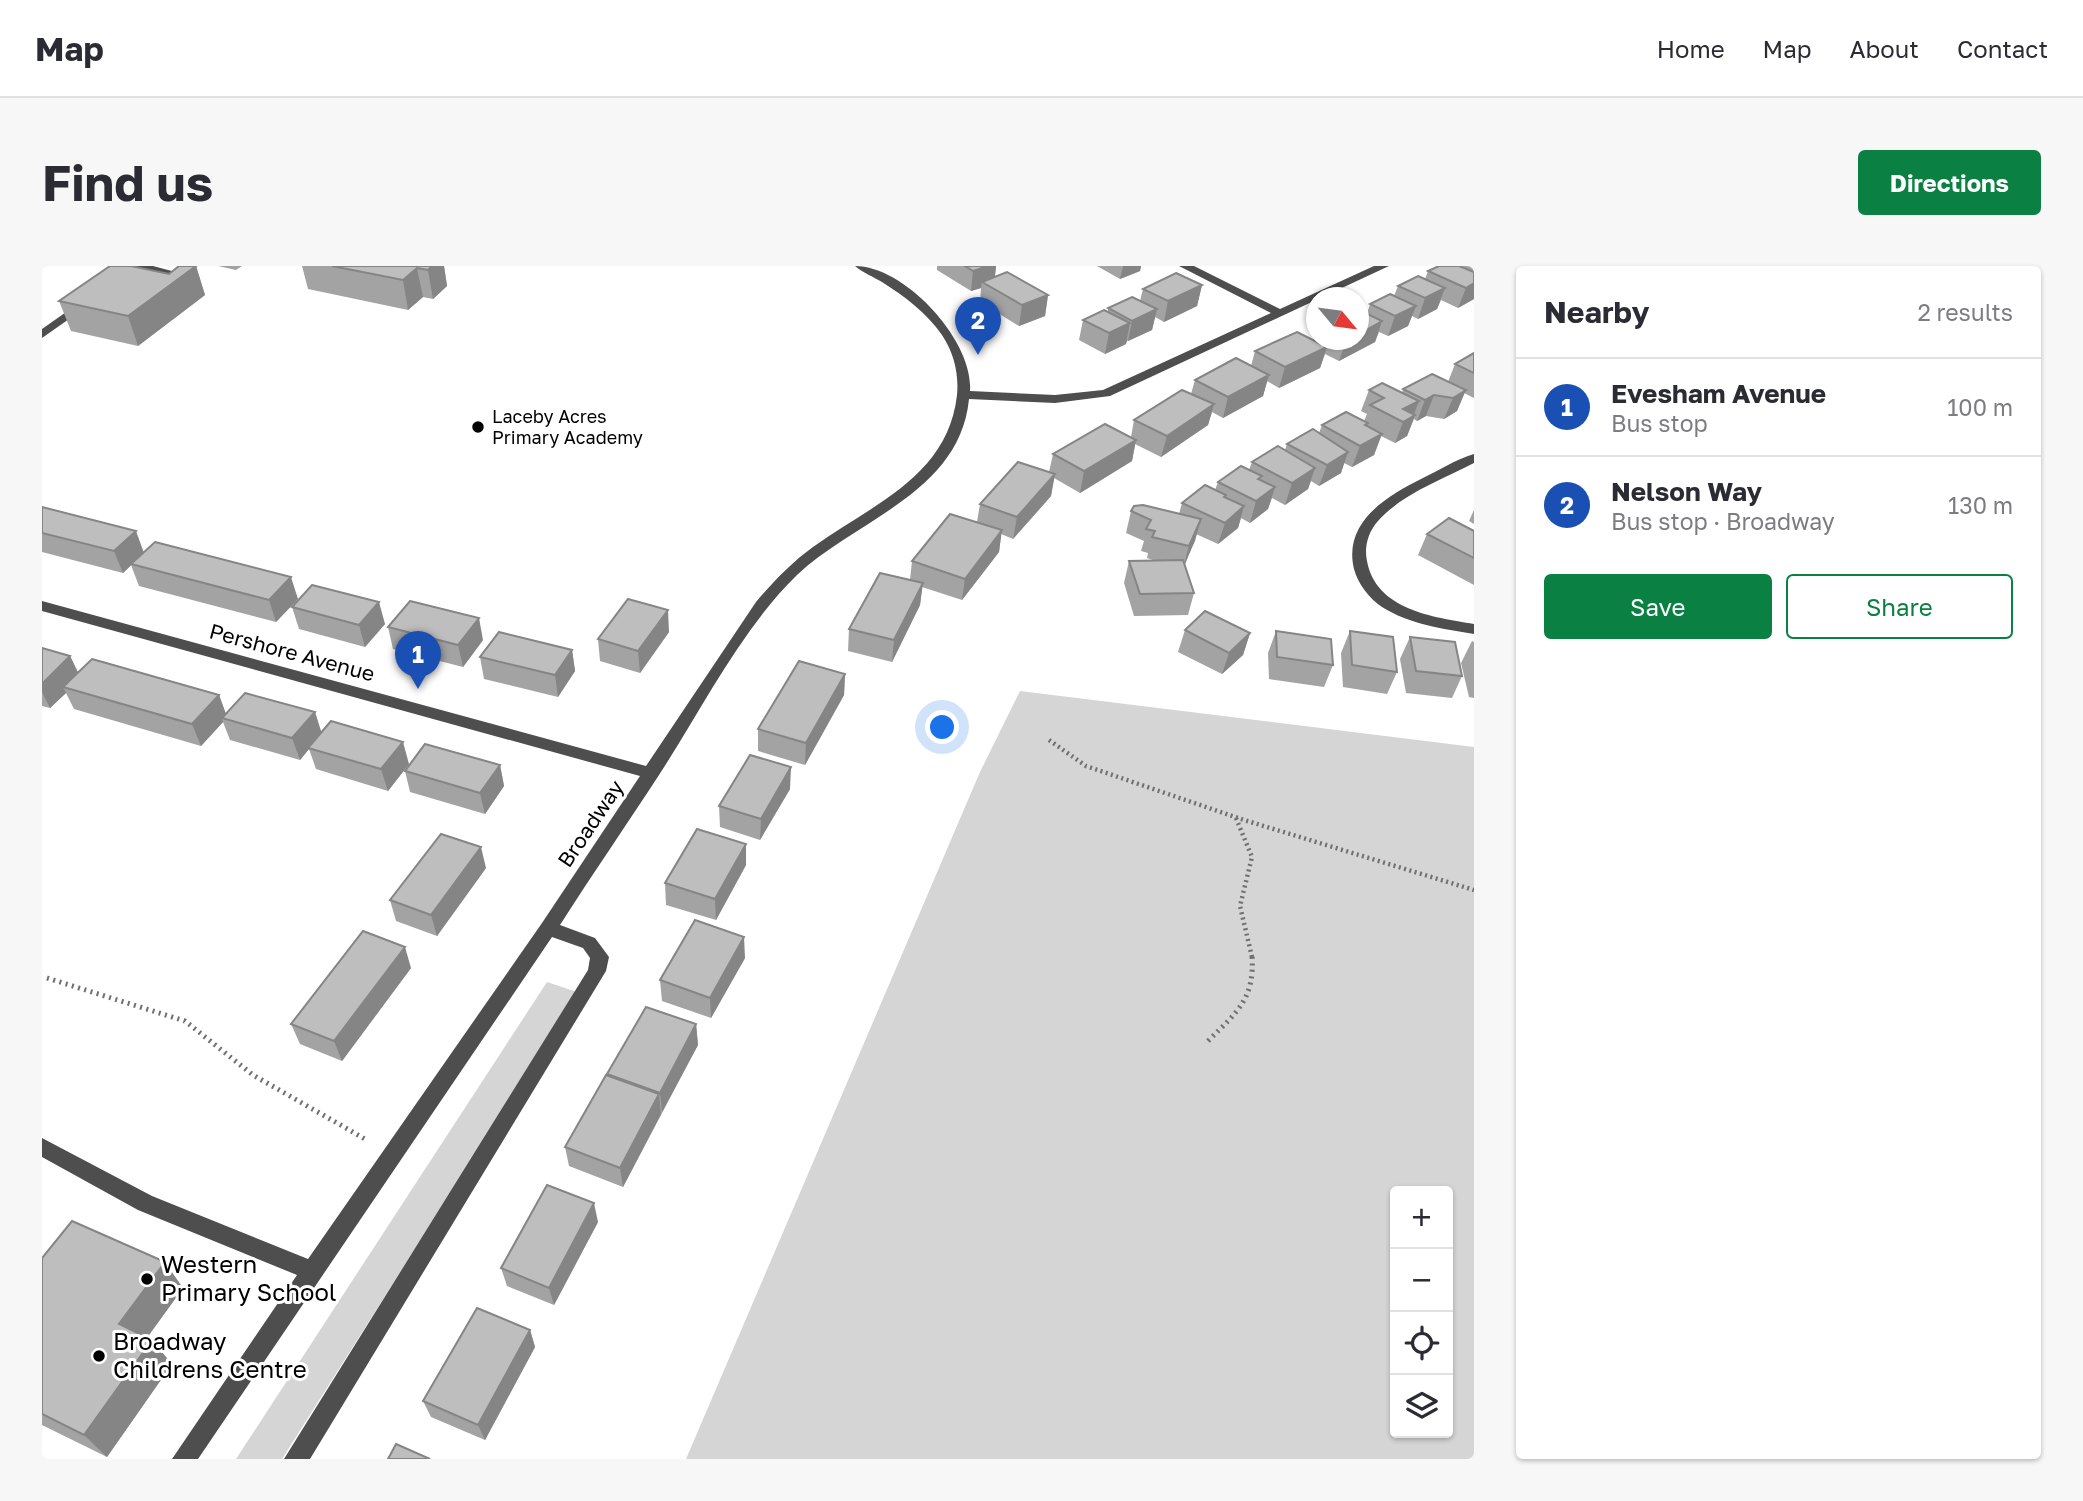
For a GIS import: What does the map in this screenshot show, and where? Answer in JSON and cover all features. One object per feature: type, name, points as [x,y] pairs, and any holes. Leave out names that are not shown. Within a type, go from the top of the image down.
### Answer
[{"type":"street","points":[[127,274],[138,266],[195,278]]},
{"type":"street","name":"Broadway","points":[[184,1459],[548,928],[761,605],[787,576],[817,550],[888,505],[923,477],[959,421],[965,394],[965,373],[948,333],[891,281],[861,266]]},
{"type":"street","points":[[1185,266],[1280,313]]},
{"type":"street","points":[[965,394],[1055,399],[1106,393],[1382,266]]},
{"type":"street","points":[[42,334],[95,296]]},
{"type":"street","points":[[1474,458],[1375,516],[1359,544],[1362,577],[1374,593],[1394,608],[1474,629]]},
{"type":"street","name":"Pershore Avenue","points":[[42,606],[652,773]]},
{"type":"street","points":[[296,1459],[597,971],[600,957],[589,943],[548,928]]},
{"type":"street","points":[[42,1147],[145,1203],[312,1270]]},
{"type":"path","points":[[1049,740],[1086,766],[1235,817],[1474,890]]},
{"type":"path","points":[[1208,1041],[1243,1006],[1254,979],[1252,950],[1240,906],[1252,857],[1235,817]]},
{"type":"path","points":[[47,978],[185,1021],[253,1075],[334,1124],[394,1154]]},
{"type":"shaded area","points":[[1020,691],[1474,747],[1474,1459],[686,1459],[980,772]]},
{"type":"shaded area","points":[[547,982],[577,992],[282,1459],[236,1459]]},
{"type":"building","points":[[110,266],[131,266],[169,274],[179,266],[196,266],[128,316],[59,301]]},
{"type":"building","points":[[332,266],[432,266],[428,270],[417,268],[403,280]]},
{"type":"building","points":[[965,266],[988,266],[973,271]]},
{"type":"building","points":[[1439,266],[1459,266],[1474,272],[1474,283],[1466,288],[1428,271]]},
{"type":"building","points":[[1007,272],[1048,295],[1022,305],[982,282]]},
{"type":"building","points":[[1176,273],[1202,285],[1168,301],[1143,289]]},
{"type":"building","points":[[1418,276],[1445,288],[1425,298],[1398,286]]},
{"type":"building","points":[[1390,294],[1416,306],[1395,316],[1370,304]]},
{"type":"building","points":[[1132,297],[1157,309],[1132,321],[1108,308]]},
{"type":"building","points":[[1104,310],[1130,323],[1109,333],[1083,320]]},
{"type":"building","points":[[1369,315],[1382,321],[1369,328]]},
{"type":"building","points":[[1297,332],[1306,336],[1306,350],[1321,350],[1285,367],[1255,351]]},
{"type":"building","points":[[1474,353],[1474,373],[1455,364]]},
{"type":"building","points":[[1236,358],[1269,375],[1228,397],[1195,380]]},
{"type":"building","points":[[1432,374],[1466,390],[1453,398],[1434,395],[1425,400],[1403,389]]},
{"type":"building","points":[[1382,383],[1419,401],[1403,409],[1415,415],[1403,422],[1370,405],[1384,398],[1369,390]]},
{"type":"building","points":[[1182,390],[1214,404],[1167,436],[1134,420]]},
{"type":"building","points":[[1346,412],[1382,434],[1360,446],[1322,425]]},
{"type":"building","points":[[1105,424],[1136,440],[1084,471],[1053,454]]},
{"type":"building","points":[[1313,429],[1348,452],[1327,465],[1287,444]]},
{"type":"building","points":[[1278,446],[1315,468],[1292,483],[1252,462]]},
{"type":"building","points":[[1018,462],[1055,474],[1017,517],[980,504]]},
{"type":"building","points":[[1241,466],[1262,476],[1258,479],[1275,487],[1256,501],[1218,482]]},
{"type":"building","points":[[1205,485],[1244,506],[1225,523],[1182,503]]},
{"type":"building","points":[[1143,505],[1201,519],[1189,546],[1152,537],[1155,531],[1146,529],[1151,520],[1131,511],[1134,506]]},
{"type":"building","points":[[42,507],[136,531],[114,551],[42,533]]},
{"type":"building","points":[[950,514],[1002,530],[965,579],[912,561]]},
{"type":"building","points":[[1449,518],[1474,531],[1474,558],[1427,534]]},
{"type":"building","points":[[155,542],[291,577],[269,600],[131,564]]},
{"type":"building","points":[[1183,560],[1194,593],[1140,594],[1129,561]]},
{"type":"building","points":[[880,573],[923,583],[894,640],[849,629]]},
{"type":"building","points":[[312,585],[379,602],[359,625],[292,607]]},
{"type":"building","points":[[628,599],[668,610],[638,651],[598,639]]},
{"type":"building","points":[[410,601],[479,618],[458,645],[388,627]]},
{"type":"building","points":[[1205,611],[1250,633],[1229,653],[1185,630]]},
{"type":"building","points":[[1276,631],[1331,639],[1333,665],[1277,657]]},
{"type":"building","points":[[1350,631],[1393,637],[1397,672],[1352,665]]},
{"type":"building","points":[[499,632],[572,650],[555,675],[480,657]]},
{"type":"building","points":[[1410,637],[1455,642],[1462,676],[1416,671]]},
{"type":"building","points":[[42,648],[70,656],[42,684]]},
{"type":"building","points":[[92,659],[219,695],[192,724],[63,687]]},
{"type":"building","points":[[799,661],[845,674],[806,743],[758,729]]},
{"type":"building","points":[[245,693],[315,712],[292,738],[222,718]]},
{"type":"building","points":[[331,721],[403,742],[381,769],[308,748]]},
{"type":"building","points":[[425,744],[500,765],[480,793],[405,771]]},
{"type":"building","points":[[750,755],[791,767],[761,819],[719,806]]},
{"type":"building","points":[[697,829],[746,844],[715,899],[665,883]]},
{"type":"building","points":[[441,834],[481,847],[431,915],[390,900]]},
{"type":"building","points":[[695,920],[744,937],[710,998],[660,980]]},
{"type":"building","points":[[363,931],[405,947],[334,1041],[291,1024]]},
{"type":"building","points":[[646,1007],[696,1024],[660,1093],[607,1074]]},
{"type":"building","points":[[606,1075],[659,1094],[620,1168],[565,1147]]},
{"type":"building","points":[[547,1185],[594,1203],[549,1288],[501,1268]]},
{"type":"building","name":"Broadway Childrens Centre","points":[[72,1221],[165,1262],[119,1324],[152,1340],[84,1435],[42,1414],[42,1258]]},
{"type":"building","points":[[477,1308],[530,1330],[478,1425],[423,1401]]},
{"type":"building","points":[[396,1444],[430,1459],[388,1459]]},
{"type":"place","name":"Nelson Way","points":[[978,355]]},
{"type":"place","name":"Laceby Acres Primary Academy","points":[[478,427]]},
{"type":"place","name":"Evesham Avenue","points":[[418,689]]},
{"type":"place","name":"Western Primary School","points":[[147,1279]]},
{"type":"place","name":"Broadway Childrens Centre","points":[[99,1356]]}]
